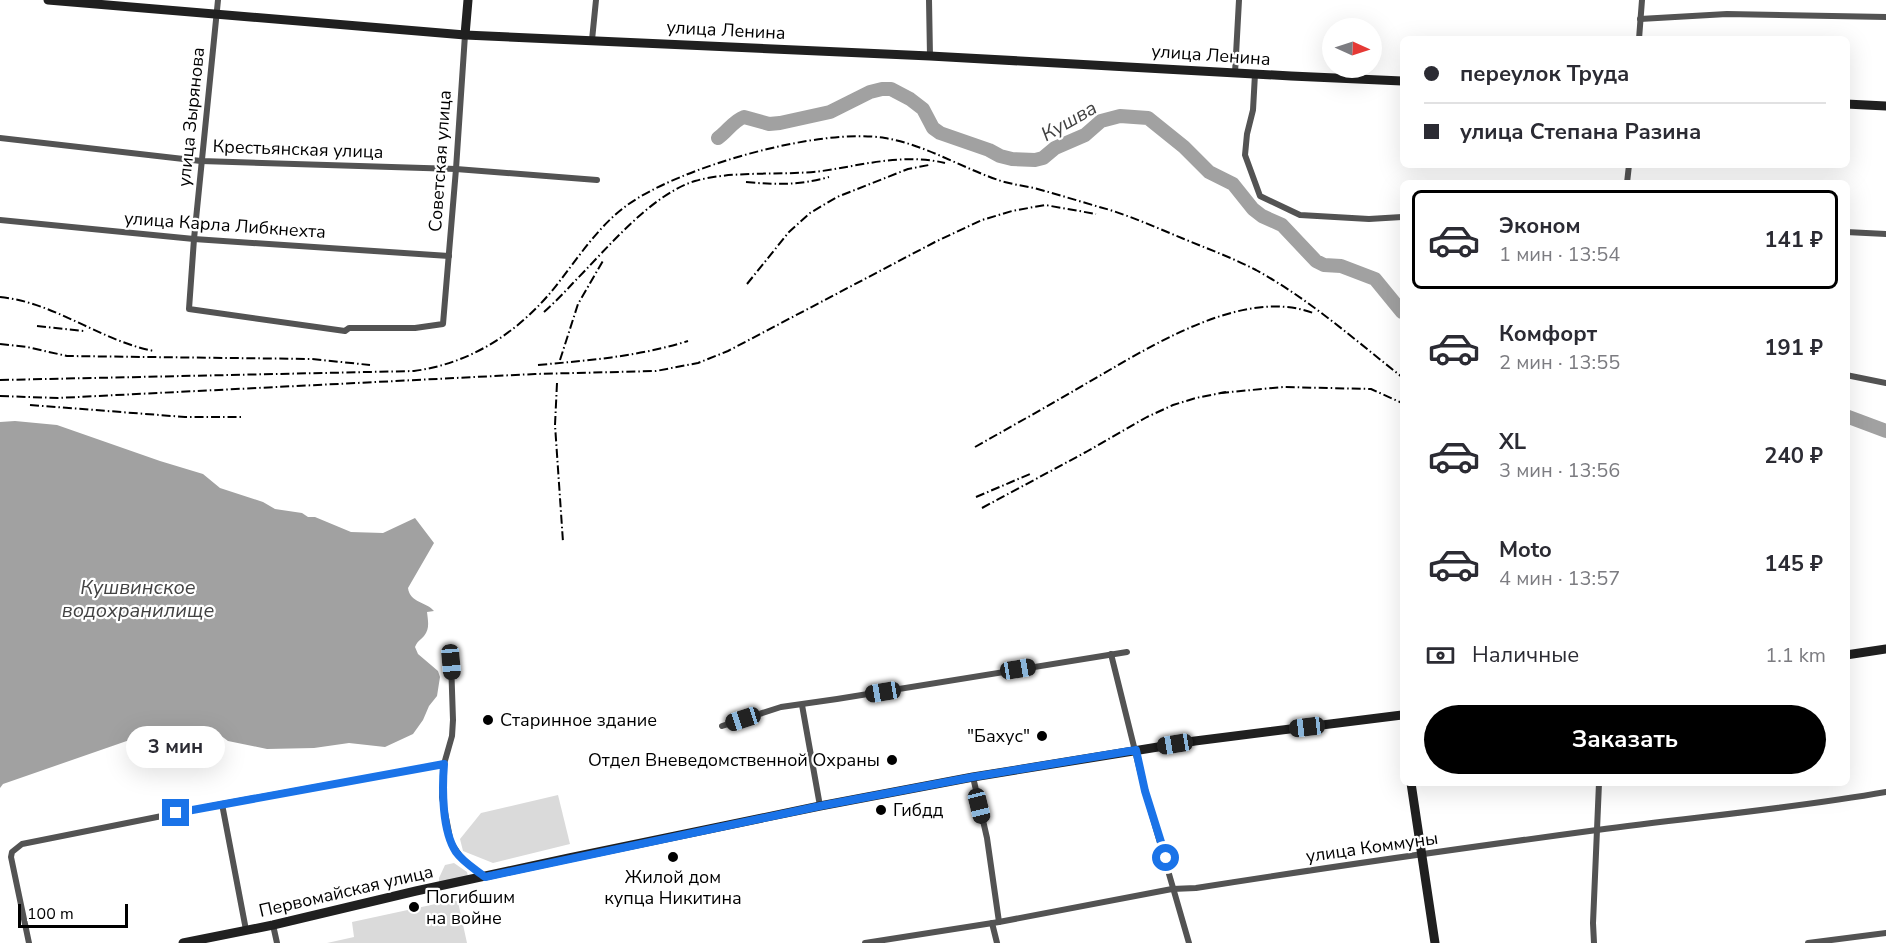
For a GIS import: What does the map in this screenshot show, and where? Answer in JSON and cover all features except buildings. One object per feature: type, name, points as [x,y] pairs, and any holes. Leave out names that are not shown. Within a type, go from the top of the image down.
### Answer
[{"type":"main road","name":"улица Ленина","points":[[48,0],[465,35],[930,56],[1400,81]]},
{"type":"main road","name":"Советская улица","points":[[465,35],[468,0]]},
{"type":"main road","points":[[1850,104],[1886,106]]},
{"type":"main road","points":[[1850,655],[1886,650]]},
{"type":"main road","name":"Первомайская улица","points":[[183,943],[273,925],[416,891],[820,806],[973,777],[1195,741],[1400,718]]},
{"type":"main road","points":[[1411,786],[1435,943]]},
{"type":"street","name":"улица Зырянова","points":[[218,0],[189,309],[345,331],[349,328],[415,328],[443,324]]},
{"type":"street","points":[[592,40],[596,0]]},
{"type":"street","points":[[929,0],[930,56]]},
{"type":"street","points":[[1235,73],[1239,0]]},
{"type":"street","points":[[1639,36],[1642,0]]},
{"type":"street","points":[[1640,19],[1727,14],[1886,16]]},
{"type":"street","name":"Советская улица","points":[[443,324],[465,35]]},
{"type":"street","points":[[1255,74],[1253,110],[1245,154],[1260,196],[1300,215],[1369,219],[1400,217]]},
{"type":"street","name":"Крестьянская улица","points":[[0,138],[201,162],[456,169],[597,180]]},
{"type":"street","name":"улица Карла Либкнехта","points":[[0,220],[194,239],[449,256]]},
{"type":"street","points":[[1850,232],[1886,234]]},
{"type":"street","points":[[1850,376],[1886,383]]},
{"type":"street","points":[[722,726],[781,707],[1127,652]]},
{"type":"street","points":[[1111,654],[1145,791],[1189,943]]},
{"type":"street","points":[[451,662],[452,736],[444,764],[442,796],[451,843],[463,860],[485,877]]},
{"type":"street","points":[[802,705],[820,806]]},
{"type":"street","points":[[29,943],[11,857],[17,847],[37,840],[222,804],[444,764]]},
{"type":"street","points":[[973,777],[987,838],[997,943]]},
{"type":"street","points":[[1594,943],[1593,901],[1599,786]]},
{"type":"street","name":"улица Коммуны","points":[[865,943],[996,922],[1172,889],[1196,888],[1381,859],[1598,830],[1826,803],[1886,792]]},
{"type":"street","points":[[222,804],[246,930]]},
{"type":"street","points":[[273,925],[277,943]]},
{"type":"street","points":[[1808,943],[1886,933]]},
{"type":"shaded area","points":[[558,795],[570,844],[493,863],[463,851],[460,839],[481,813]]},
{"type":"shaded area","points":[[454,863],[467,872],[468,876],[439,882],[445,865]]},
{"type":"shaded area","points":[[454,900],[458,902],[467,943],[327,943],[354,937],[352,922]]},
{"type":"water","name":"Кушвинское водохранилище","points":[[0,422],[57,425],[203,474],[220,488],[263,502],[275,509],[302,513],[351,532],[383,533],[415,518],[434,543],[408,588],[409,593],[434,611],[427,612],[427,631],[415,647],[418,654],[438,671],[440,677],[437,696],[413,734],[385,747],[349,743],[314,748],[267,749],[228,741],[212,729],[144,735],[3,784],[0,788]]},
{"type":"waterway","name":"Кушва","points":[[718,138],[744,117],[769,124],[780,123],[830,112],[870,92],[882,89],[891,89],[910,99],[923,109],[933,128],[940,133],[1012,159],[1043,158],[1055,148],[1085,135],[1101,121],[1120,116],[1148,118],[1184,147],[1209,172],[1233,184],[1253,209],[1282,225],[1316,261],[1324,265],[1341,266],[1375,279],[1400,310]]},
{"type":"waterway","name":"Кушва","points":[[1850,418],[1886,431]]},
{"type":"railway","points":[[0,380],[414,371],[436,367],[477,352],[513,329],[545,299],[607,223],[626,206],[650,191],[714,164],[751,153],[825,138],[857,136],[900,141],[1001,181],[1110,210],[1238,262],[1276,281],[1295,294],[1400,375]]},
{"type":"railway","points":[[544,312],[645,211],[678,188],[695,181],[741,174],[822,171],[899,160],[930,160],[945,163]]},
{"type":"railway","points":[[747,284],[789,232],[810,213],[837,197],[908,169],[929,165]]},
{"type":"railway","points":[[746,182],[788,184],[829,177]]},
{"type":"railway","points":[[0,396],[58,398],[535,374],[656,371],[698,363],[728,351],[935,242],[982,220],[1012,211],[1045,205],[1096,214]]},
{"type":"railway","points":[[560,360],[578,304],[604,259]]},
{"type":"railway","points":[[0,297],[39,306],[115,339],[154,351]]},
{"type":"railway","points":[[975,447],[1138,354],[1196,325],[1226,314],[1256,308],[1285,307],[1313,313]]},
{"type":"railway","points":[[37,326],[84,331]]},
{"type":"railway","points":[[538,365],[632,354],[688,341]]},
{"type":"railway","points":[[0,344],[27,347],[67,356],[312,359],[370,365]]},
{"type":"railway","points":[[557,383],[555,425],[563,542]]},
{"type":"railway","points":[[1220,393],[1283,387],[1371,389],[1400,402]]},
{"type":"railway","points":[[982,508],[1147,417],[1173,405],[1226,392]]},
{"type":"railway","points":[[30,405],[185,417],[241,417]]},
{"type":"railway","points":[[976,497],[1030,474]]},
{"type":"place","name":"Старинное здание","points":[[488,720]]},
{"type":"place","name":"\"Бахус\"","points":[[1042,736]]},
{"type":"place","name":"Отдел Вневедомственной Охраны","points":[[892,760]]},
{"type":"place","name":"Гибдд","points":[[881,810]]},
{"type":"place","name":"Жилой дом купца Никитина","points":[[673,857]]},
{"type":"place","name":"Погибшим на войне","points":[[414,907]]},
{"type":"route","points":[[176,813],[444,764],[442,796],[451,843],[463,860],[485,877],[820,806],[973,777],[1136,750],[1145,791],[1166,858]]}]
